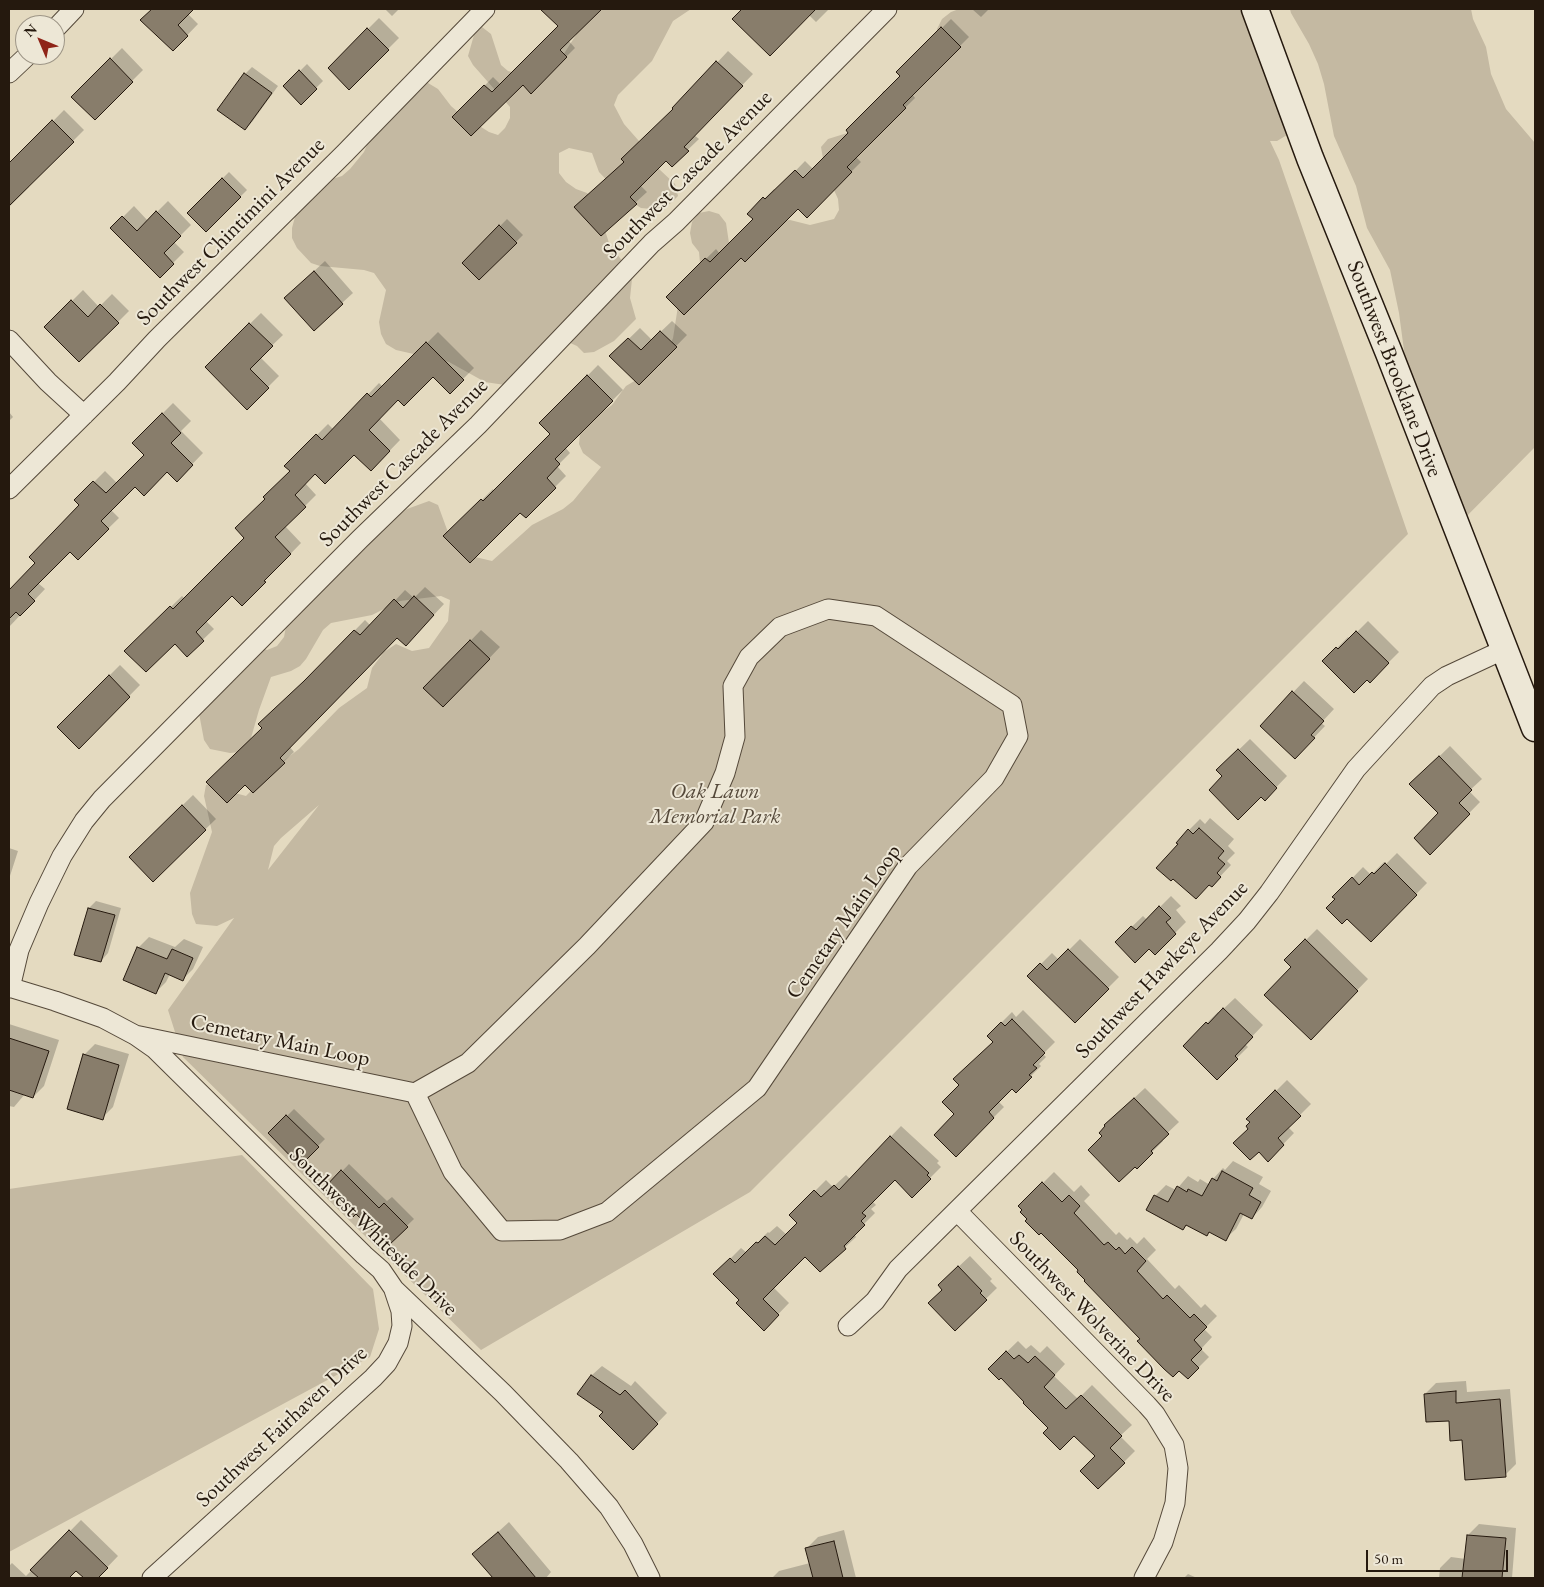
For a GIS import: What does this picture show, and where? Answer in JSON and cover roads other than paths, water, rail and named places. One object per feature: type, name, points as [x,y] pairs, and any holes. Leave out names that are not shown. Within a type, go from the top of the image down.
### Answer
[{"type":"street","points":[[65,19],[74,9]]},
{"type":"street","name":"Southwest Chintimini Avenue","points":[[9,489],[84,415],[156,338],[345,153],[485,9]]},
{"type":"street","name":"Southwest Cascade Avenue","points":[[10,987],[19,950],[39,903],[62,856],[84,821],[102,798],[360,539],[478,425],[652,243],[676,222],[887,9]]},
{"type":"street","name":"Southwest Brooklane Drive","points":[[1255,9],[1310,158],[1386,344],[1535,728]]},
{"type":"street","points":[[9,340],[48,382],[84,415]]},
{"type":"street","name":"Cemetary Main Loop","points":[[135,1035],[415,1093],[468,1063],[587,946],[704,822],[726,773],[735,737],[734,686],[749,657],[780,627],[828,609],[876,616],[1012,705],[1018,736],[994,778],[908,866],[757,1088],[607,1212],[560,1230],[502,1231],[453,1172],[415,1093]]},
{"type":"street","name":"Southwest Hawkeye Avenue","points":[[848,1326],[875,1301],[898,1269],[1247,921],[1269,894],[1356,769],[1432,686],[1447,676],[1505,649]]},
{"type":"street","name":"Southwest Whiteside Drive","points":[[10,987],[103,1018],[135,1035],[155,1049],[381,1270],[394,1289],[503,1394],[601,1496],[633,1544],[650,1578]]},
{"type":"street","name":"Southwest Wolverine Drive","points":[[957,1211],[1147,1405],[1155,1414],[1174,1445],[1178,1468],[1176,1503],[1163,1542],[1144,1578]]},
{"type":"street","name":"Southwest Fairhaven Drive","points":[[152,1578],[373,1378],[387,1363],[398,1343],[402,1326],[401,1310],[394,1289]]},
{"type":"park label","name":"Oak Lawn Memorial Park","points":[[715,804]]}]
